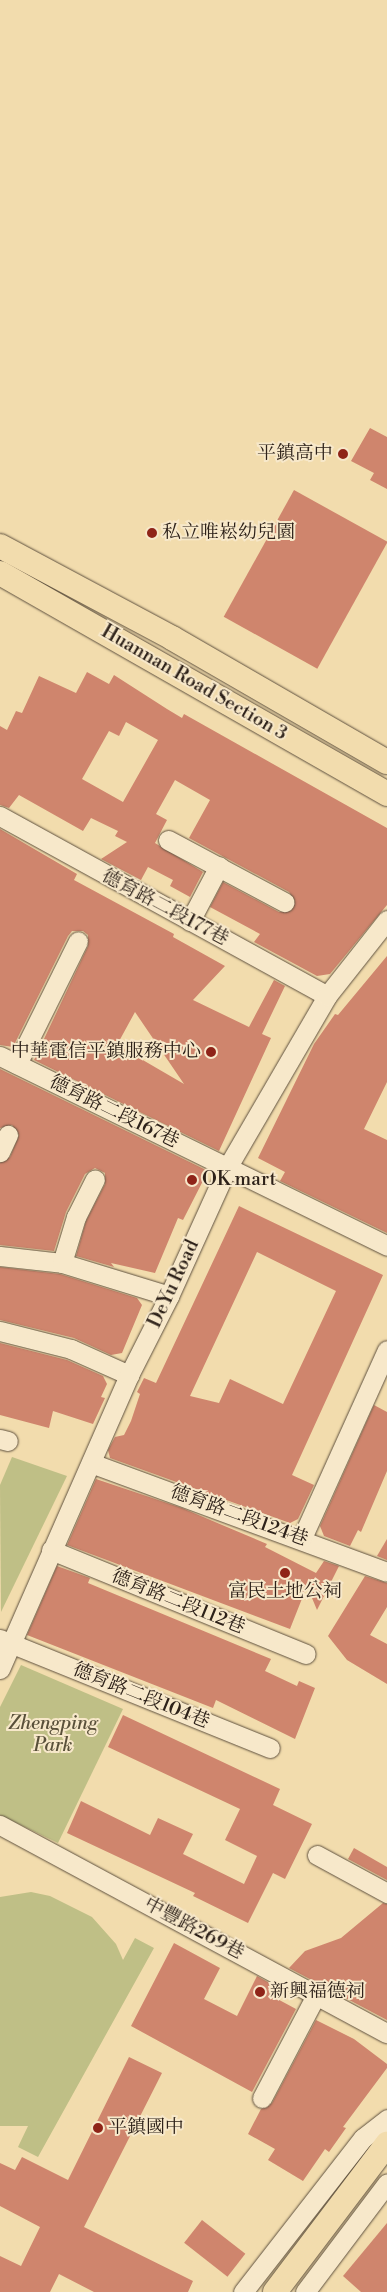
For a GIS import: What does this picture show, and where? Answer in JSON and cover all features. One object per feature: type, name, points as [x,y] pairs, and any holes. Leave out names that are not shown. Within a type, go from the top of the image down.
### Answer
[{"type":"main road","name":"Huannan Road Section 3","points":[[0,546],[172,638],[387,762]]},
{"type":"main road","name":"Huannan Road Section 3","points":[[0,573],[387,794]]},
{"type":"main road","points":[[275,2292],[382,2152]]},
{"type":"street","name":"德育路二段177巷","points":[[2,818],[327,996]]},
{"type":"street","points":[[168,840],[284,902]]},
{"type":"street","points":[[190,922],[219,866]]},
{"type":"street","name":"DeYu Road","points":[[0,1669],[6,1642],[51,1550],[129,1375],[169,1296],[227,1168],[327,996],[387,920]]},
{"type":"street","points":[[17,1064],[78,941]]},
{"type":"street","name":"德育路二段167巷","points":[[0,1056],[387,1246]]},
{"type":"street","points":[[0,1152],[8,1135]]},
{"type":"street","points":[[62,1263],[76,1218],[95,1178]]},
{"type":"street","points":[[0,1256],[62,1263],[169,1296]]},
{"type":"street","points":[[0,1331],[71,1349],[129,1375]]},
{"type":"street","points":[[302,1538],[387,1351]]},
{"type":"street","name":"德育路二段124巷","points":[[91,1463],[302,1538],[387,1572]]},
{"type":"street","name":"德育路二段112巷","points":[[51,1550],[306,1654]]},
{"type":"street","name":"德育路二段104巷","points":[[6,1642],[270,1748]]},
{"type":"street","name":"中豐路269巷","points":[[0,1825],[387,2033]]},
{"type":"street","points":[[317,1855],[387,1893]]},
{"type":"street","points":[[262,2098],[316,1994]]},
{"type":"street","points":[[243,2292],[363,2138],[387,2120]]},
{"type":"street","points":[[305,2292],[387,2183]]},
{"type":"green space","points":[[12,1457],[67,1476],[1,1612],[0,1485]]},
{"type":"green space","name":"Zhengping Park","points":[[21,1665],[123,1709],[58,1843],[0,1815],[0,1707]]},
{"type":"green space","points":[[31,1892],[50,1896],[92,1917],[116,1944],[123,1960],[135,1938],[154,1948],[38,2157],[18,2147],[28,2126],[0,2126],[0,1897]]},
{"type":"building","points":[[370,428],[387,437],[387,489],[370,480],[374,473],[351,461]]},
{"type":"building","points":[[294,490],[387,542],[317,669],[224,617]]},
{"type":"building","points":[[87,672],[109,684],[114,675],[182,718],[184,714],[387,828],[387,905],[330,974],[317,976],[254,942],[260,934],[210,907],[223,882],[279,912],[290,911],[295,901],[289,892],[189,838],[210,800],[175,780],[156,814],[167,820],[155,843],[203,872],[190,897],[170,886],[173,880],[148,867],[141,880],[101,859],[127,842],[115,836],[118,831],[91,818],[83,831],[19,795],[9,808],[0,805],[0,726],[7,730],[16,711],[22,713],[39,676],[76,693]],"holes":[[[126,722],[158,740],[123,802],[82,779],[109,731],[119,736]]]},
{"type":"building","points":[[0,829],[77,874],[74,880],[174,934],[173,937],[225,966],[193,1000],[249,1027],[274,980],[285,986],[262,1034],[271,1038],[219,1151],[34,1060],[88,946],[88,935],[83,931],[72,931],[68,936],[13,1047],[0,1045]],"holes":[[[135,1012],[184,1084],[117,1045]]]},
{"type":"building","points":[[387,956],[387,1082],[364,1129],[387,1140],[387,1233],[280,1181],[285,1172],[258,1158],[314,1044],[335,1014],[338,1015]]},
{"type":"building","points":[[0,1069],[208,1171],[183,1220],[178,1218],[155,1273],[111,1263],[114,1267],[76,1256],[86,1221],[105,1184],[105,1173],[95,1168],[85,1174],[66,1212],[54,1251],[0,1245],[0,1163],[10,1157],[19,1135],[12,1125],[0,1128]]},
{"type":"building","points":[[239,1206],[383,1275],[292,1475],[314,1485],[298,1519],[290,1523],[110,1458],[108,1450],[115,1437],[124,1435],[131,1421],[140,1394],[137,1392],[144,1378],[156,1383]],"holes":[[[257,1252],[336,1291],[283,1404],[230,1379],[219,1403],[190,1396]]]},
{"type":"building","points":[[0,1267],[60,1274],[137,1298],[142,1305],[122,1353],[111,1355],[74,1338],[0,1320]]},
{"type":"building","points":[[0,1343],[67,1360],[103,1376],[107,1384],[101,1397],[105,1398],[93,1424],[53,1411],[49,1428],[0,1415]]},
{"type":"building","points":[[374,1405],[387,1412],[387,1471],[361,1532],[358,1530],[350,1546],[324,1536],[320,1526]]},
{"type":"building","points":[[96,1479],[182,1508],[267,1544],[265,1547],[316,1573],[324,1561],[339,1566],[317,1610],[307,1586],[290,1629],[67,1545]]},
{"type":"building","points":[[387,1539],[387,1560],[377,1556]]},
{"type":"building","points":[[57,1566],[90,1578],[88,1583],[271,1659],[265,1671],[297,1686],[299,1681],[315,1688],[295,1739],[216,1700],[213,1708],[27,1635]]},
{"type":"building","points":[[365,1576],[387,1583],[387,1607],[370,1635],[387,1644],[387,1684],[347,1660],[328,1636]]},
{"type":"building","points":[[123,1715],[280,1789],[273,1805],[312,1824],[285,1879],[273,1873],[248,1923],[193,1896],[195,1893],[67,1833],[81,1801],[150,1835],[158,1818],[193,1834],[183,1854],[244,1884],[257,1856],[225,1840],[240,1809],[108,1747]]},
{"type":"building","points":[[354,1848],[387,1867],[387,1880],[348,1859]]},
{"type":"building","points":[[383,1903],[387,1904],[387,2020],[289,1968],[305,1951],[341,1938]]},
{"type":"building","points":[[174,1943],[220,1968],[204,1999],[237,2016],[257,1976],[275,1986],[270,1995],[296,2009],[252,2092],[131,2026]]},
{"type":"building","points":[[316,2020],[354,2039],[387,2064],[387,2068],[343,2127],[346,2128],[329,2152],[325,2149],[303,2181],[268,2160],[275,2149],[248,2134],[261,2109],[272,2103]]},
{"type":"building","points":[[129,2057],[162,2073],[84,2227],[193,2281],[188,2292],[94,2292],[59,2274],[50,2292],[0,2292],[0,2256],[21,2266],[40,2227],[0,2206],[0,2163],[15,2170],[22,2157],[68,2180]]},
{"type":"building","points":[[202,2220],[245,2254],[227,2277],[184,2243]]},
{"type":"building","points":[[387,2223],[387,2292],[361,2292],[343,2276]]},
{"type":"place","name":"平鎮高中","points":[[343,454]]},
{"type":"place","name":"私立唯崧幼兒園","points":[[152,533]]},
{"type":"place","name":"中華電信平鎮服務中心","points":[[211,1052]]},
{"type":"place","name":"OK mart","points":[[192,1180]]},
{"type":"place","name":"富民土地公祠","points":[[285,1573]]},
{"type":"place","name":"新興福德祠","points":[[260,1992]]},
{"type":"place","name":"平鎮國中","points":[[98,2128]]}]
